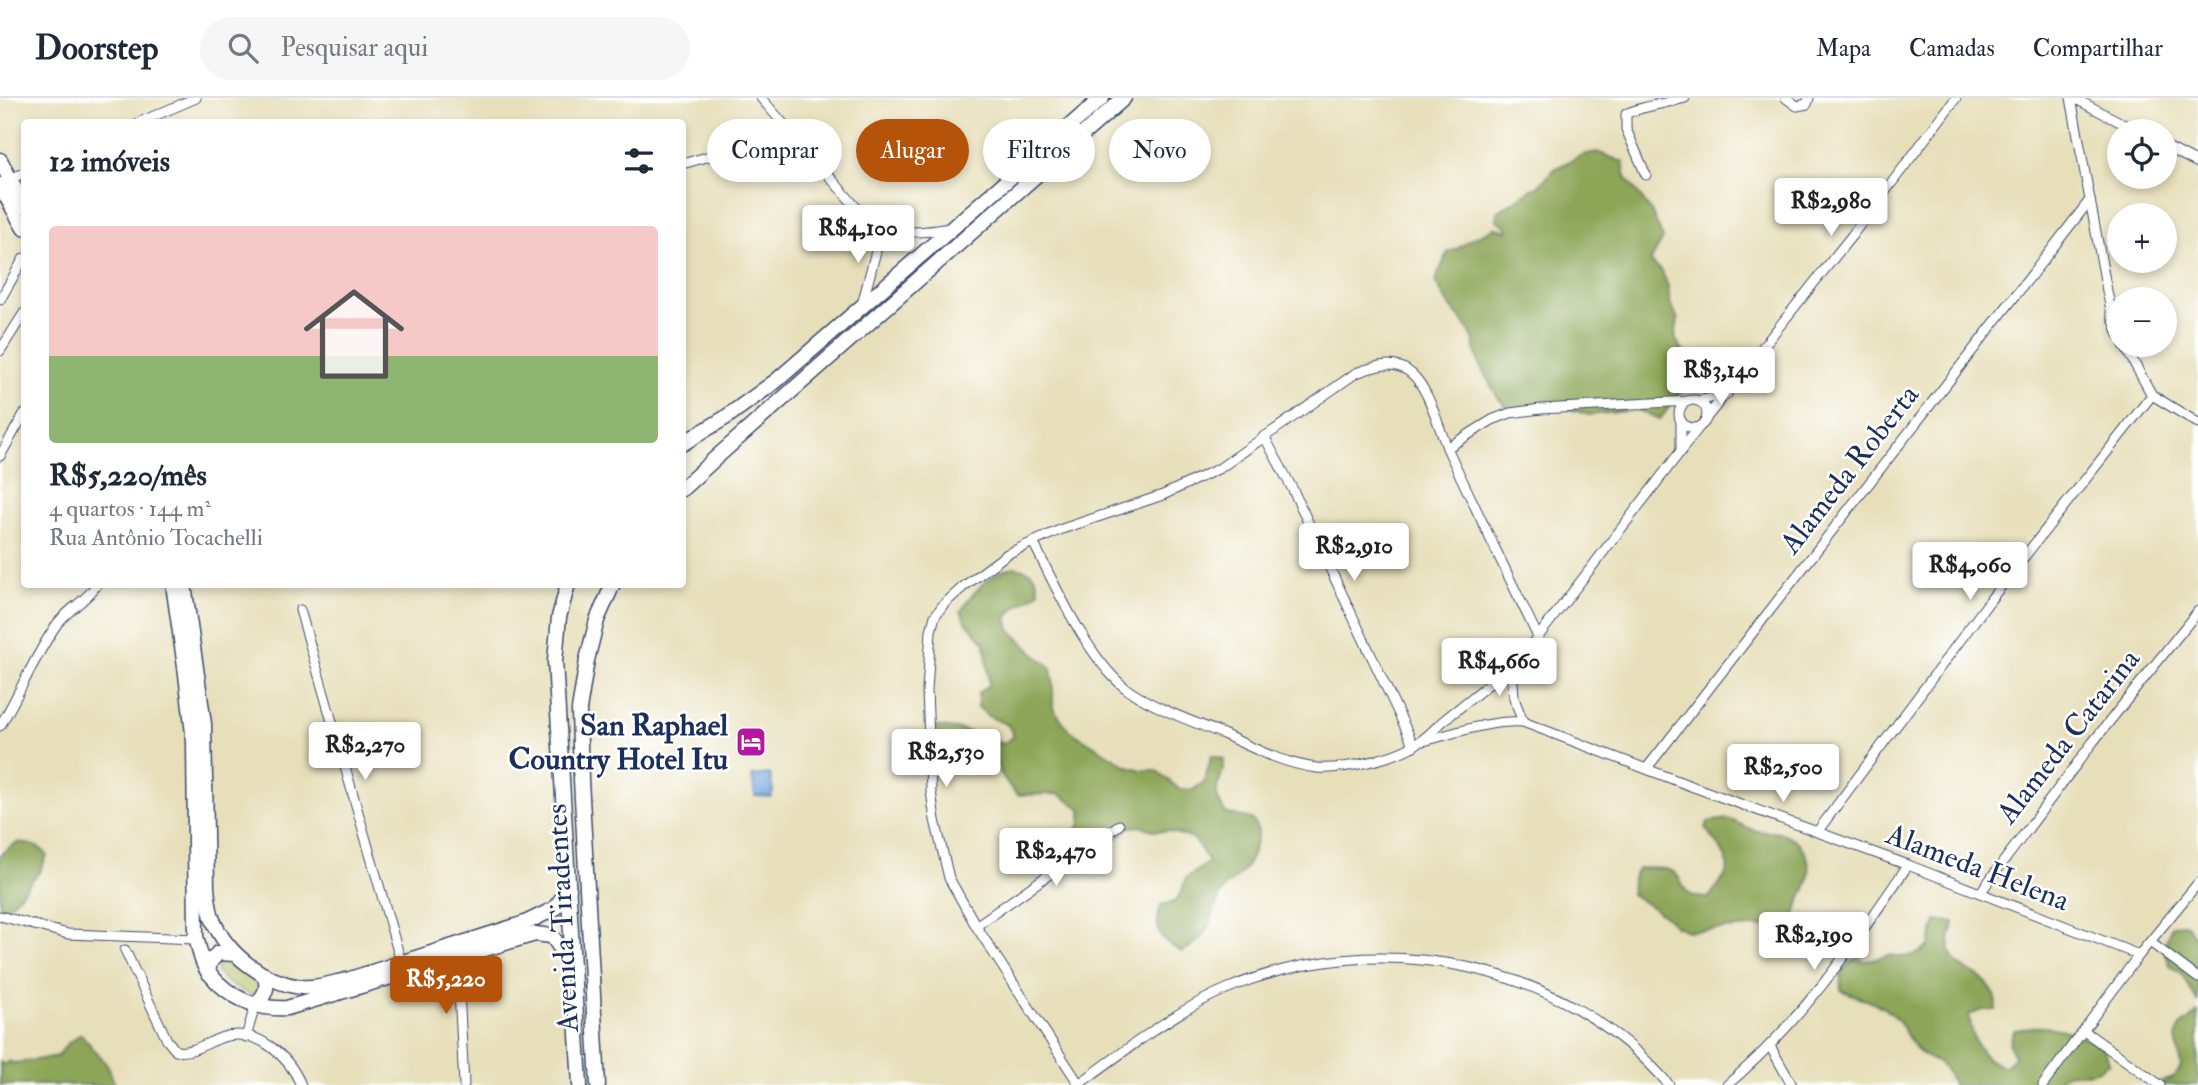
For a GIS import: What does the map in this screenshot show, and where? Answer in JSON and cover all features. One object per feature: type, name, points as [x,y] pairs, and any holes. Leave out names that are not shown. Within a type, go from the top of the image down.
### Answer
[{"type":"main road","points":[[686,442],[725,418],[776,381],[952,228],[1087,105],[1102,98]]},
{"type":"main road","points":[[686,485],[1124,98]]},
{"type":"main road","points":[[0,160],[5,182],[21,221]]},
{"type":"main road","points":[[5,182],[21,202]]},
{"type":"main road","points":[[174,588],[194,742],[196,939],[208,972],[224,988],[256,1006],[269,1009],[287,1008],[457,951],[554,909]]},
{"type":"main road","points":[[185,588],[204,724],[206,888],[212,918],[221,936],[235,954],[264,975],[302,987],[314,987],[350,979],[401,962],[535,934],[552,936]]},
{"type":"main road","name":"Avenida Tiradentes","points":[[567,588],[559,617],[555,661],[580,1085]]},
{"type":"main road","name":"Avenida Tiradentes","points":[[598,1085],[579,710],[597,620],[611,588]]},
{"type":"main road","points":[[569,889],[550,919],[552,936],[572,965]]},
{"type":"main road","points":[[208,972],[210,962],[218,953],[235,954]]},
{"type":"main road","points":[[256,1006],[265,994],[267,981],[264,975]]},
{"type":"street","points":[[147,119],[196,98]]},
{"type":"street","points":[[761,98],[780,119]]},
{"type":"street","points":[[1646,175],[1626,129],[1626,114],[1685,98]]},
{"type":"street","points":[[1786,98],[1797,106],[1807,104],[1809,98]]},
{"type":"street","points":[[1264,436],[1417,744],[1512,666],[1538,637],[1956,98]]},
{"type":"street","points":[[2072,98],[2113,119]]},
{"type":"street","points":[[2072,98],[2107,289]]},
{"type":"street","points":[[2177,152],[2198,163]]},
{"type":"street","points":[[686,163],[707,157]]},
{"type":"street","points":[[5,182],[21,174]]},
{"type":"street","points":[[834,182],[869,222],[876,251],[861,308]]},
{"type":"street","name":"Alameda Roberta","points":[[1647,768],[2090,200]]},
{"type":"street","points":[[869,222],[903,233],[952,228]]},
{"type":"street","points":[[0,300],[21,263]]},
{"type":"street","points":[[0,351],[21,318]]},
{"type":"street","points":[[2131,357],[2152,396],[2198,423]]},
{"type":"street","points":[[1538,637],[1447,448],[1421,386],[1411,374],[1400,367],[1374,366],[1356,373],[1220,468],[1163,495],[1062,529],[1007,554],[943,605],[935,616],[930,631],[927,690],[931,791],[949,878],[976,926],[1079,1085],[1166,1021],[1230,987],[1289,969],[1357,958],[1432,961],[1469,967],[1528,985],[1609,1030],[1656,1070],[1669,1085]]},
{"type":"street","points":[[1681,452],[1680,417],[1684,403],[1727,394]]},
{"type":"street","points":[[1816,832],[1991,599],[2152,396]]},
{"type":"street","points":[[1447,448],[1492,420],[1510,413],[1541,409],[1693,401],[1706,407],[1707,417]]},
{"type":"street","points":[[1659,402],[1690,428],[1700,426]]},
{"type":"street","points":[[0,456],[21,419]]},
{"type":"street","name":"Alameda Helena","points":[[1033,542],[1067,608],[1116,679],[1131,691],[1162,708],[1273,757],[1319,768],[1357,766],[1417,744],[1488,724],[1523,722],[1908,865],[2139,955]]},
{"type":"street","points":[[0,726],[55,627],[67,613],[85,600],[94,588]]},
{"type":"street","points":[[300,610],[401,962]]},
{"type":"street","name":"Alameda Catarina","points":[[1980,893],[2094,742],[2198,611]]},
{"type":"street","points":[[1512,666],[1514,698],[1523,722]]},
{"type":"street","points":[[976,926],[1119,825]]},
{"type":"street","points":[[1727,1085],[1770,1046],[1809,1002],[1849,952],[1908,865]]},
{"type":"street","points":[[2043,1085],[2139,955],[2198,883]]},
{"type":"street","points":[[0,916],[68,934],[196,939]]},
{"type":"street","points":[[2150,942],[2198,978]]},
{"type":"street","points":[[125,950],[167,1040],[176,1051],[187,1051],[226,1037],[246,1037],[272,1045],[290,1062],[301,1085]]},
{"type":"street","points":[[457,951],[464,1085]]},
{"type":"street","points":[[246,1037],[256,1006]]},
{"type":"street","points":[[2084,1031],[2160,1085]]},
{"type":"street","points":[[1770,1046],[1792,1085]]},
{"type":"green space","points":[[1597,152],[1623,162],[1626,177],[1651,211],[1663,238],[1650,262],[1661,270],[1668,286],[1670,303],[1678,319],[1675,338],[1687,357],[1684,388],[1660,419],[1637,410],[1589,415],[1564,407],[1522,410],[1508,408],[1498,398],[1479,364],[1472,336],[1466,325],[1448,304],[1435,281],[1448,252],[1495,227],[1507,231],[1507,227],[1496,219],[1497,212],[1540,184],[1556,168],[1582,155]]},
{"type":"green space","points":[[1014,567],[1025,569],[1032,574],[1037,580],[1039,592],[1016,607],[1007,617],[1010,630],[1050,666],[1053,708],[1069,730],[1127,766],[1156,770],[1179,789],[1193,790],[1204,782],[1212,755],[1224,759],[1217,790],[1220,803],[1225,813],[1252,819],[1258,831],[1248,863],[1223,890],[1206,931],[1182,952],[1163,939],[1158,922],[1161,905],[1175,902],[1186,878],[1209,862],[1194,839],[1142,826],[1129,827],[1108,843],[1080,846],[1073,835],[1081,823],[1081,809],[1059,794],[1017,795],[1007,784],[994,761],[953,751],[931,738],[934,726],[963,730],[1003,744],[1014,736],[1008,725],[988,716],[978,707],[978,693],[989,685],[985,643],[967,623],[961,611],[983,584],[998,573]]},
{"type":"green space","points":[[1728,819],[1753,830],[1778,832],[1788,836],[1803,850],[1809,862],[1808,881],[1796,913],[1785,923],[1688,931],[1675,926],[1665,916],[1631,894],[1632,880],[1639,868],[1658,868],[1675,874],[1686,892],[1691,895],[1709,898],[1723,879],[1728,866],[1723,852],[1706,828],[1708,822]]},
{"type":"green space","points":[[20,842],[38,848],[47,855],[40,871],[0,917],[0,855]]},
{"type":"green space","points":[[1936,921],[1954,922],[1950,951],[1954,960],[1983,980],[1995,997],[1996,1010],[1982,1010],[1969,1015],[1978,1047],[1988,1059],[2004,1067],[2014,1057],[2009,1044],[2014,1031],[2050,1027],[2073,1033],[2105,1049],[2109,1063],[2092,1072],[2064,1075],[2054,1085],[1952,1085],[1943,1067],[1916,1049],[1892,1014],[1879,1005],[1841,990],[1844,970],[1859,956],[1862,962],[1889,955],[1904,957],[1917,954],[1929,946]]},
{"type":"green space","points":[[2186,924],[2198,941],[2198,1002],[2181,973],[2170,965],[2165,952],[2172,925]]},
{"type":"green space","points":[[225,959],[242,972],[259,978],[263,984],[255,997],[229,984],[217,973],[217,962]]},
{"type":"green space","points":[[2198,1012],[2198,1085],[2157,1085],[2173,1078],[2181,1067],[2176,1038],[2180,1026]]},
{"type":"green space","points":[[81,1034],[108,1066],[115,1085],[0,1085],[0,1062],[14,1063],[58,1056],[67,1044]]},
{"type":"water","points":[[770,774],[773,792],[771,797],[755,796],[752,776]]},
{"type":"place","name":"San Raphael Country Hotel Itu","points":[[751,742]]}]
